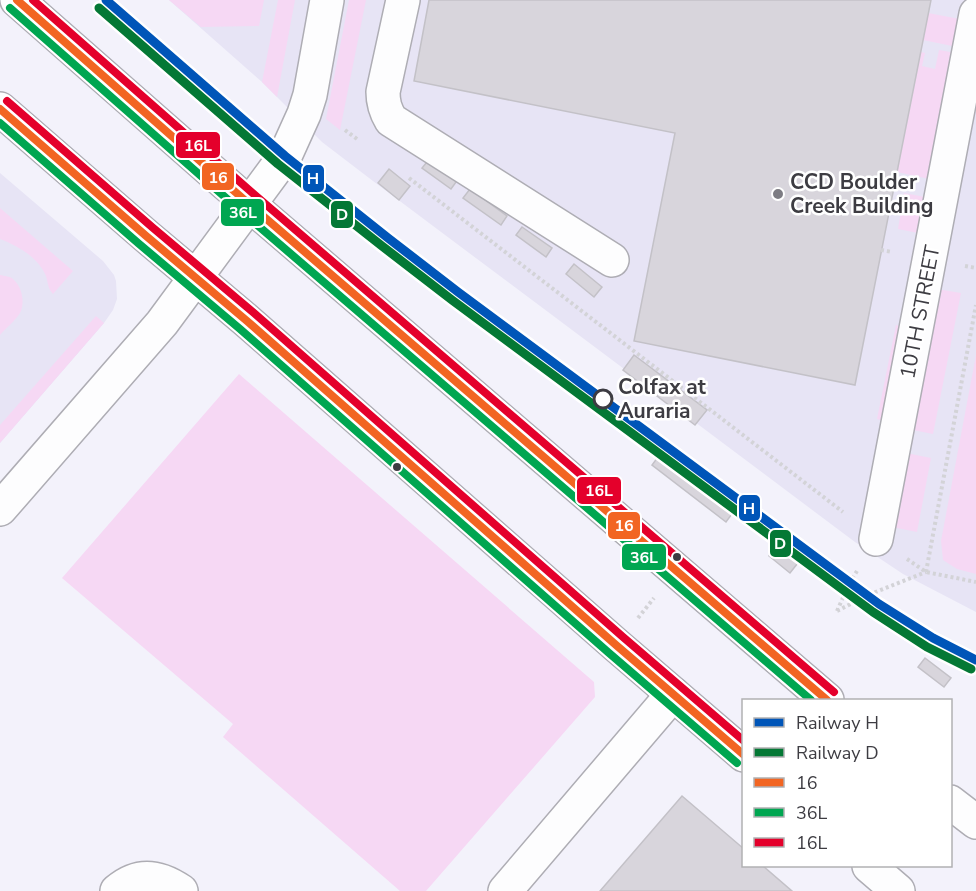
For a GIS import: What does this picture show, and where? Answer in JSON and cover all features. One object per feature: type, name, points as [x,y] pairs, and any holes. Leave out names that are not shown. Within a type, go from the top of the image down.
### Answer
[{"type":"main road","points":[[17,0],[249,204],[826,699]]},
{"type":"main road","points":[[0,509],[162,323],[285,156],[310,95],[327,0]]},
{"type":"main road","points":[[403,0],[383,92],[383,102],[392,120],[612,260]]},
{"type":"main road","name":"10TH STREET","points":[[876,539],[976,14]]},
{"type":"main road","points":[[0,109],[144,235],[247,321],[742,753]]},
{"type":"main road","points":[[505,891],[673,694]]},
{"type":"main road","points":[[952,803],[976,822]]},
{"type":"main road","points":[[870,867],[898,891]]},
{"type":"main road","points":[[117,891],[131,881],[155,879],[171,884],[180,891]]},
{"type":"path","points":[[345,130],[362,142]]},
{"type":"path","points":[[406,176],[876,539],[850,582],[837,611],[868,595],[926,572],[976,582]]},
{"type":"path","points":[[926,572],[976,305]]},
{"type":"path","points":[[635,621],[655,597]]},
{"type":"shaded area","points":[[169,0],[976,0],[976,612],[903,574],[855,542],[373,181],[322,142],[262,82]]},
{"type":"shaded area","points":[[169,0],[264,0],[259,26],[201,27]]},
{"type":"shaded area","points":[[278,0],[295,0],[277,97],[262,82]]},
{"type":"shaded area","points":[[349,0],[366,0],[340,130],[326,119]]},
{"type":"shaded area","points":[[928,13],[965,20],[934,180],[897,172],[921,52],[925,53],[922,66],[935,69],[939,50],[956,53],[957,47],[923,40]]},
{"type":"shaded area","points":[[0,173],[103,261],[114,275],[117,299],[104,323],[0,443]]},
{"type":"shaded area","points":[[904,193],[930,198],[923,234],[898,229]]},
{"type":"shaded area","points":[[0,208],[73,271],[53,294],[38,263],[20,249],[0,239]]},
{"type":"shaded area","points":[[0,275],[10,277],[17,283],[23,303],[18,316],[0,335]]},
{"type":"shaded area","points":[[937,289],[961,293],[933,434],[908,429]]},
{"type":"shaded area","points":[[96,316],[104,323],[0,443],[0,425]]},
{"type":"shaded area","points":[[896,325],[903,327],[884,421],[877,419]]},
{"type":"shaded area","points":[[976,355],[976,574],[957,569],[943,560],[941,541]]},
{"type":"shaded area","points":[[239,374],[594,682],[595,697],[426,891],[400,891],[223,737],[233,724],[62,578]]},
{"type":"shaded area","points":[[906,453],[931,458],[917,532],[892,527]]},
{"type":"building","name":"CCD Boulder Creek Building","points":[[429,0],[931,0],[855,385],[634,341],[675,133],[414,81]]},
{"type":"building","points":[[431,157],[459,178],[451,189],[422,168]]},
{"type":"building","points":[[389,169],[410,186],[399,200],[378,183]]},
{"type":"building","points":[[470,189],[507,216],[501,225],[463,198]]},
{"type":"building","points":[[522,227],[552,248],[546,257],[516,235]]},
{"type":"building","points":[[574,264],[602,287],[594,297],[566,274]]},
{"type":"building","points":[[634,355],[707,410],[695,425],[623,370]]},
{"type":"building","points":[[663,450],[737,507],[726,522],[652,465]]},
{"type":"building","points":[[780,542],[801,559],[790,573],[769,556]]},
{"type":"building","points":[[925,658],[951,678],[944,687],[918,667]]},
{"type":"building","points":[[682,796],[742,847],[742,867],[764,867],[792,891],[600,891]]},
{"type":"rail line","name":"H","points":[[106,0],[285,156],[458,292],[879,604],[933,638],[976,660]]},
{"type":"rail line","name":"D","points":[[99,8],[278,164],[452,300],[873,612],[927,647],[971,669]]},
{"type":"transit line","name":"16","points":[[17,0],[249,204],[826,699]]},
{"type":"transit line","name":"16L","points":[[33,0],[256,196],[834,692]]},
{"type":"transit line","name":"36L","points":[[10,8],[242,212],[810,699]]},
{"type":"transit line","name":"16L","points":[[7,101],[254,313],[742,739]]},
{"type":"transit line","name":"16","points":[[0,109],[247,321],[742,753]]},
{"type":"transit line","name":"36L","points":[[0,123],[240,329],[737,763]]},
{"type":"place","name":"CCD Boulder Creek Building","points":[[778,194]]},
{"type":"place","name":"Colfax at Auraria","points":[[603,399]]}]
